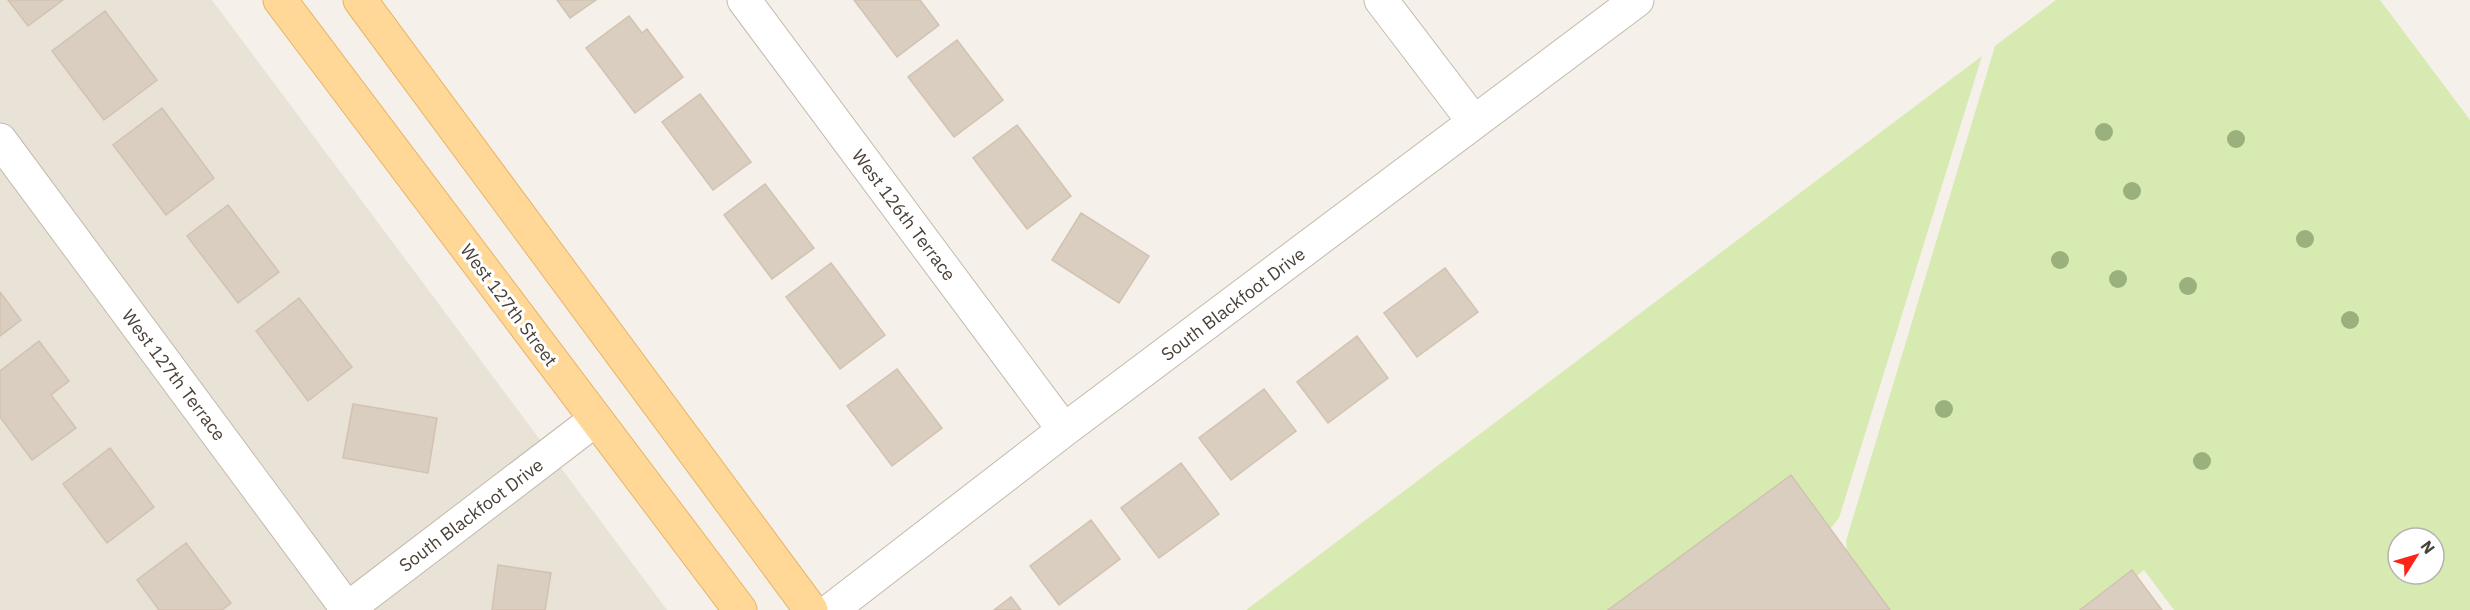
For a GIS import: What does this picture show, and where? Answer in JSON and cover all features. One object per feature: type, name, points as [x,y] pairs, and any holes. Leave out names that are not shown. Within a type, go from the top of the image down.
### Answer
[{"type":"main road","name":"West 127th Street","points":[[280,0],[740,610]]},
{"type":"main road","points":[[360,0],[811,610]]},
{"type":"street","name":"West 126th Terrace","points":[[744,0],[1064,430]]},
{"type":"street","points":[[1381,0],[1474,122]]},
{"type":"street","name":"South Blackfoot Drive","points":[[831,610],[1064,430],[1637,0]]},
{"type":"street","name":"West 127th Terrace","points":[[0,140],[347,610]]},
{"type":"street","name":"South Blackfoot Drive","points":[[347,610],[596,420]]},
{"type":"shaded area","points":[[0,0],[212,0],[667,610],[0,610]]},
{"type":"green space","points":[[2056,0],[2380,0],[2470,120],[2470,610],[2174,610],[2144,570],[2137,576],[2132,570],[2080,610],[1890,610],[1847,551],[1846,541],[1995,46]]},
{"type":"green space","points":[[1982,56],[1839,518],[1830,529],[1608,610],[1246,610]]},
{"type":"building","points":[[8,0],[63,0],[28,26]]},
{"type":"building","points":[[557,0],[596,0],[570,18]]},
{"type":"building","points":[[854,0],[920,0],[939,25],[897,57]]},
{"type":"building","points":[[105,11],[157,80],[104,120],[52,51]]},
{"type":"building","points":[[629,16],[642,33],[647,29],[683,77],[635,113],[586,48]]},
{"type":"building","points":[[957,40],[1003,100],[954,137],[908,77]]},
{"type":"building","points":[[700,94],[751,162],[713,190],[662,122]]},
{"type":"building","points":[[162,108],[214,178],[166,215],[113,145]]},
{"type":"building","points":[[1017,125],[1071,196],[1027,229],[973,158]]},
{"type":"building","points":[[765,184],[814,248],[772,279],[724,215]]},
{"type":"building","points":[[228,205],[279,272],[238,303],[187,236]]},
{"type":"building","points":[[1081,213],[1149,256],[1119,303],[1052,260]]},
{"type":"building","points":[[831,263],[885,335],[840,369],[786,297]]},
{"type":"building","points":[[1445,268],[1478,312],[1417,357],[1384,313]]},
{"type":"building","points":[[0,292],[21,320],[0,336]]},
{"type":"building","points":[[299,298],[352,367],[308,401],[256,331]]},
{"type":"building","points":[[1357,336],[1388,378],[1328,423],[1297,382]]},
{"type":"building","points":[[39,341],[69,381],[51,395],[76,428],[32,460],[0,417],[0,371]]},
{"type":"building","points":[[897,369],[942,428],[892,466],[847,406]]},
{"type":"building","points":[[1264,389],[1296,431],[1231,480],[1199,438]]},
{"type":"building","points":[[353,404],[437,418],[428,473],[343,458]]},
{"type":"building","points":[[110,448],[154,507],[107,543],[63,484]]},
{"type":"building","points":[[1181,463],[1219,514],[1159,558],[1121,508]]},
{"type":"building","points":[[1791,475],[1890,610],[1608,610]]},
{"type":"building","points":[[1091,520],[1120,559],[1059,605],[1030,566]]},
{"type":"building","points":[[186,543],[231,603],[222,610],[159,610],[137,580]]},
{"type":"building","points":[[498,565],[551,573],[545,610],[492,610]]},
{"type":"building","points":[[2132,570],[2162,610],[2080,610]]},
{"type":"building","points":[[1011,597],[1021,610],[994,610]]}]
